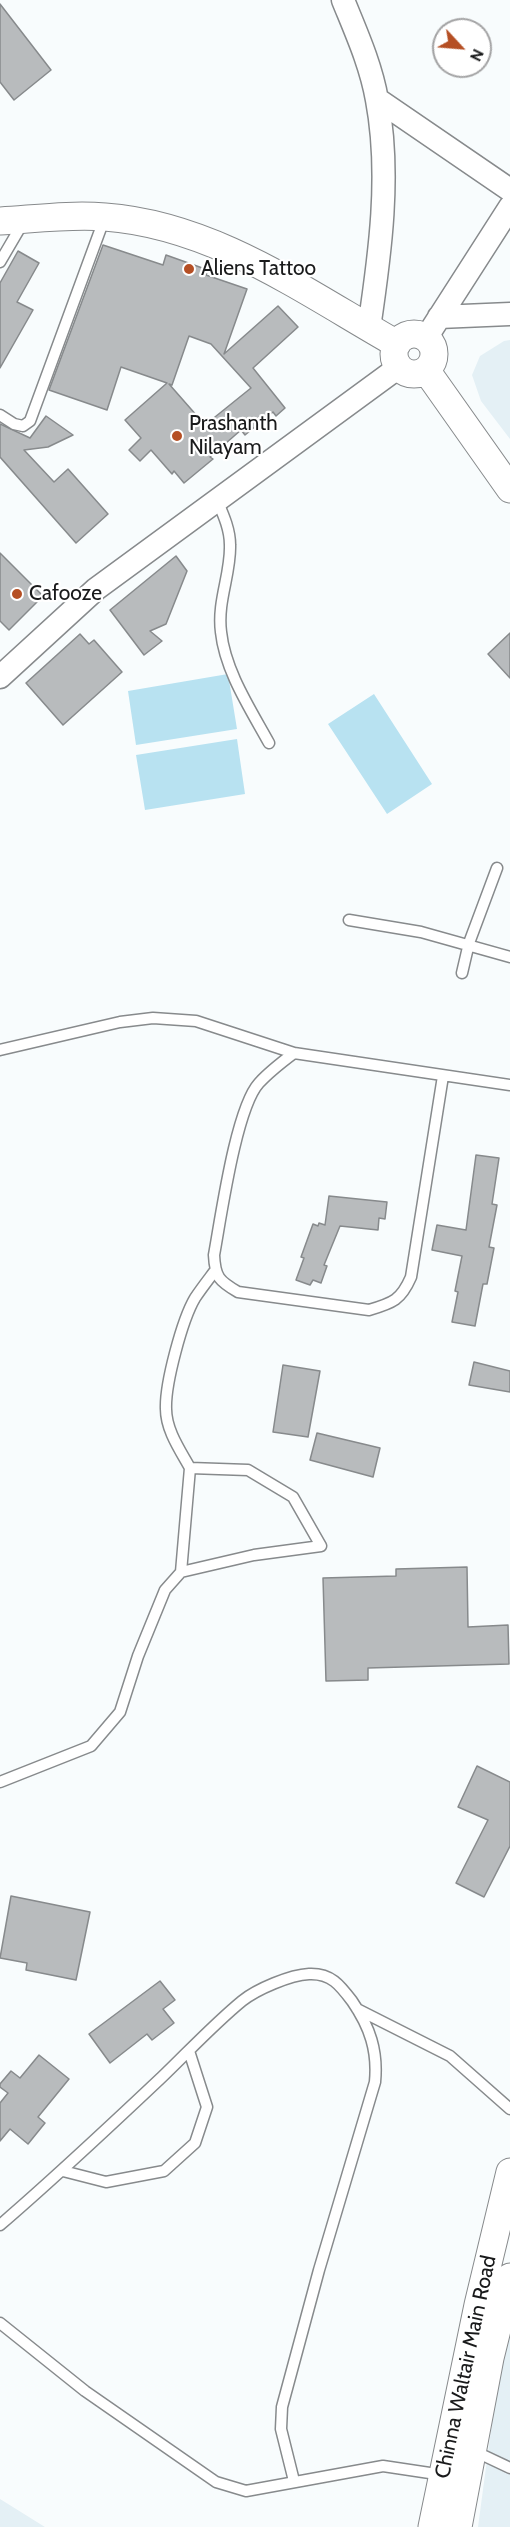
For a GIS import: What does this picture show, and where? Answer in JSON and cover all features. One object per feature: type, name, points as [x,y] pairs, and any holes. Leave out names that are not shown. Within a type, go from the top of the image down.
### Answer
[{"type":"street","points":[[343,0],[364,52],[377,99],[383,157],[383,188],[369,328]]},
{"type":"street","points":[[377,99],[510,190]]},
{"type":"street","points":[[12,220],[105,217],[170,228],[216,243],[277,274],[369,328],[398,355],[412,374],[426,370],[434,357],[431,343],[432,327],[510,207]]},
{"type":"street","points":[[0,677],[96,589],[217,500],[398,355],[407,336],[432,327],[510,314]]},
{"type":"street","points":[[426,370],[510,489]]},
{"type":"street","name":"Chinna Waltair Main Road","points":[[432,2527],[478,2305],[510,2172]]},
{"type":"street","name":"Chinna Waltair Main Road","points":[[458,2527],[472,2450],[505,2322],[510,2277]]},
{"type":"lane","points":[[0,415],[22,426],[30,421],[105,217]]},
{"type":"lane","points":[[0,262],[12,220]]},
{"type":"lane","points":[[217,500],[229,531],[231,546],[220,609],[221,634],[246,702],[269,743]]},
{"type":"lane","points":[[462,973],[469,944],[498,868]]},
{"type":"lane","points":[[350,920],[421,932],[510,957]]},
{"type":"lane","points":[[0,1050],[120,1022],[153,1018],[196,1021],[294,1053],[510,1085]]},
{"type":"lane","points":[[182,1572],[190,1468],[172,1435],[166,1409],[171,1375],[181,1334],[195,1299],[214,1272],[214,1255],[240,1123],[248,1100],[258,1083],[294,1053]]},
{"type":"lane","points":[[214,1272],[223,1283],[238,1292],[369,1310],[388,1304],[403,1294],[411,1277],[444,1076]]},
{"type":"lane","points":[[0,1782],[91,1746],[120,1713],[138,1656],[165,1590],[182,1572],[254,1555],[321,1546],[292,1497],[249,1470],[190,1468]]},
{"type":"lane","points":[[0,2225],[63,2171],[243,2000],[284,1979],[309,1974],[337,1980],[357,2009],[374,2042],[377,2061],[375,2082],[319,2270],[282,2407],[281,2429],[294,2481]]},
{"type":"lane","points":[[357,2009],[450,2056],[510,2109]]},
{"type":"lane","points":[[63,2171],[106,2182],[165,2171],[195,2143],[207,2107],[189,2051]]},
{"type":"lane","points":[[0,2323],[84,2391],[216,2482],[246,2491],[384,2466],[443,2475]]},
{"type":"lane","points":[[472,2450],[510,2468]]},
{"type":"shaded area","points":[[510,340],[510,439],[481,401],[472,375],[480,356],[504,341]]},
{"type":"shaded area","points":[[228,674],[237,729],[136,745],[128,691]]},
{"type":"shaded area","points":[[374,694],[432,784],[387,814],[328,724]]},
{"type":"shaded area","points":[[237,739],[245,794],[145,810],[136,755]]},
{"type":"shaded area","points":[[510,2329],[510,2527],[478,2527],[501,2355]]},
{"type":"shaded area","points":[[0,2499],[45,2527],[0,2527]]},
{"type":"building","points":[[0,4],[51,70],[14,100],[0,82]]},
{"type":"building","points":[[103,245],[163,265],[166,255],[208,270],[206,275],[247,289],[224,354],[278,306],[298,327],[253,368],[285,408],[276,416],[273,412],[245,435],[241,430],[210,457],[213,459],[184,483],[174,471],[172,474],[151,450],[140,461],[129,450],[141,438],[125,420],[167,383],[121,367],[107,410],[49,390]],"holes":[[[189,336],[211,344],[251,388],[205,425],[169,384],[172,385]]]},
{"type":"building","points":[[18,251],[39,263],[17,302],[33,310],[0,368],[0,283]]},
{"type":"building","points":[[46,416],[73,435],[48,447],[24,450],[54,482],[68,469],[108,514],[76,543],[0,457],[0,424],[30,438]]},
{"type":"building","points":[[0,553],[43,596],[9,630],[0,621]]},
{"type":"building","points":[[176,556],[187,571],[166,624],[150,631],[162,641],[144,655],[110,610]]},
{"type":"building","points":[[510,633],[510,678],[488,654]]},
{"type":"building","points":[[80,634],[89,644],[94,640],[122,672],[63,725],[26,683]]},
{"type":"building","points":[[476,1155],[499,1158],[492,1204],[497,1205],[489,1247],[494,1248],[487,1284],[483,1284],[475,1326],[452,1322],[462,1256],[432,1250],[437,1225],[466,1230]]},
{"type":"building","points":[[329,1196],[387,1202],[385,1219],[379,1218],[378,1230],[340,1226],[324,1265],[327,1266],[321,1283],[313,1280],[310,1285],[296,1280],[304,1258],[301,1257],[313,1224],[325,1225]]},
{"type":"building","points":[[474,1362],[510,1371],[510,1392],[469,1385]]},
{"type":"building","points":[[283,1365],[320,1371],[308,1437],[273,1432]]},
{"type":"building","points":[[317,1433],[380,1448],[373,1477],[310,1460]]},
{"type":"building","points":[[467,1567],[468,1627],[508,1625],[509,1664],[368,1668],[368,1680],[326,1681],[323,1578],[396,1576],[396,1569]]},
{"type":"building","points":[[477,1766],[510,1782],[510,1846],[484,1897],[456,1883],[488,1820],[458,1807]]},
{"type":"building","points":[[11,1896],[90,1912],[76,1980],[26,1970],[27,1963],[0,1958]]},
{"type":"building","points":[[160,1981],[175,2000],[163,2009],[174,2023],[152,2040],[147,2034],[110,2063],[89,2034]]},
{"type":"building","points":[[39,2055],[69,2079],[38,2117],[45,2123],[28,2144],[10,2129],[0,2141],[0,2103],[8,2093],[0,2087],[0,2084],[11,2071],[20,2078]]},
{"type":"place","name":"Aliens Tattoo","points":[[189,269]]},
{"type":"place","name":"Prashanth Nilayam","points":[[177,436]]},
{"type":"place","name":"Cafooze","points":[[17,594]]}]
